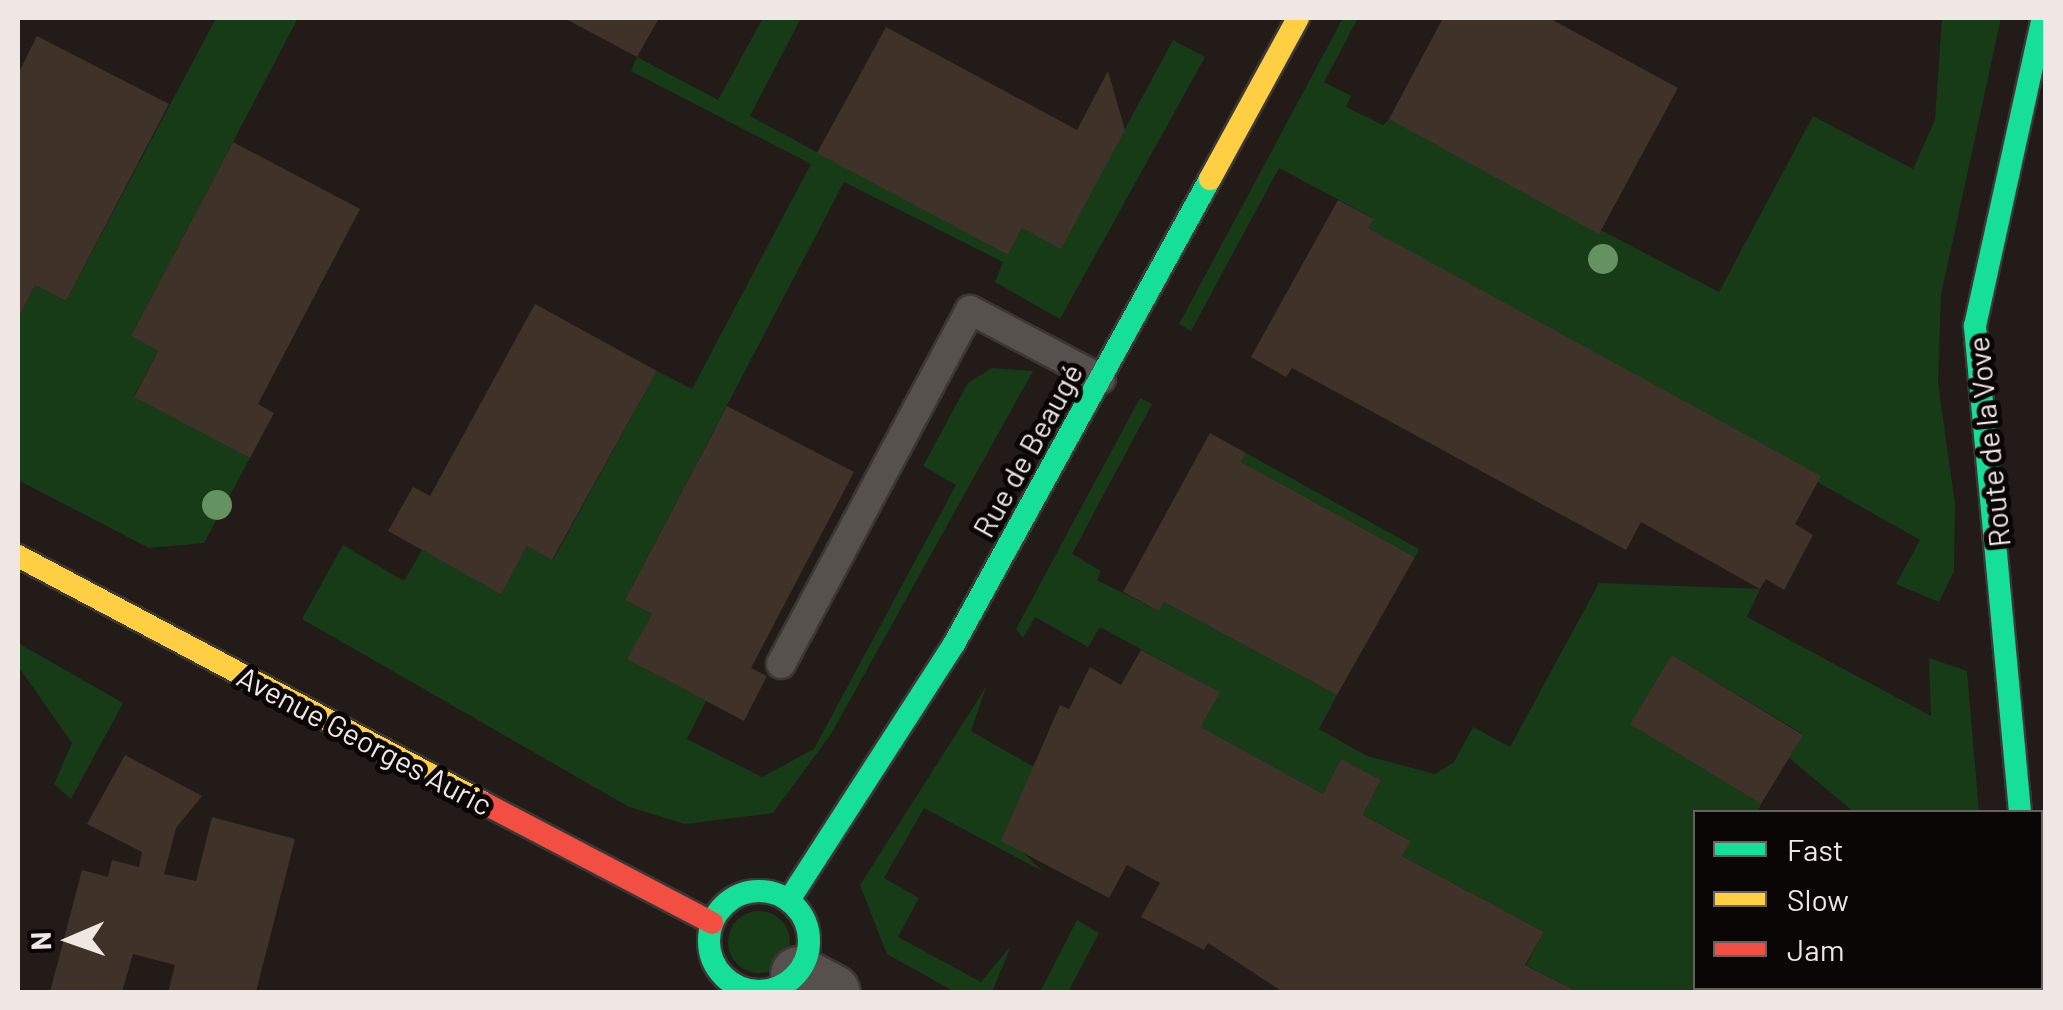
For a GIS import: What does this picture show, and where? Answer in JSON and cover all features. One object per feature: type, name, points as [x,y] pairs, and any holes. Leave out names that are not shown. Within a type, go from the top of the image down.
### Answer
[{"type":"street","name":"Rue de Beaugé","points":[[789,900],[954,644],[1298,18]]},
{"type":"street","name":"Route de la Vove","points":[[2020,810],[2012,655],[1974,326],[2043,18]]},
{"type":"street","name":"Avenue Georges Auric","points":[[18,556],[712,923]]},
{"type":"street","points":[[745,892],[789,900],[808,926],[815,983],[759,992],[726,988],[711,956],[712,923],[745,892]]},
{"type":"lane","points":[[780,664],[970,310],[1101,379]]},
{"type":"lane","points":[[2012,655],[2046,658]]},
{"type":"green space","points":[[216,18],[298,18],[131,336],[158,351],[134,396],[250,458],[204,543],[149,548],[18,480],[18,319],[35,285],[66,301]]},
{"type":"green space","points":[[763,18],[801,18],[750,116],[1008,255],[1022,228],[1061,248],[1173,40],[1205,57],[1060,319],[995,282],[1003,262],[844,182],[625,600],[652,614],[628,659],[706,701],[687,739],[762,777],[814,749],[956,485],[923,466],[968,383],[992,368],[1033,371],[831,734],[773,813],[685,824],[629,807],[302,619],[343,545],[404,581],[422,550],[501,593],[527,546],[553,560],[657,371],[692,389],[811,164],[631,71],[637,57],[718,100]]},
{"type":"green space","points":[[1343,18],[1358,18],[1324,82],[1351,96],[1346,107],[1383,125],[1389,119],[1719,292],[1813,116],[1913,169],[1935,120],[1942,18],[2001,18],[1941,295],[1938,383],[1955,504],[1954,571],[1939,602],[1896,584],[1920,540],[1368,228],[1373,218],[1279,168],[1191,331],[1179,324]]},
{"type":"green space","points":[[1140,398],[1152,404],[1072,554],[1101,571],[1097,580],[1159,611],[1164,602],[1337,695],[1319,729],[1367,756],[1435,774],[1454,762],[1473,727],[1510,747],[1599,583],[1760,589],[1747,617],[1931,716],[1929,658],[1967,671],[1979,810],[1852,810],[1789,758],[1803,734],[1672,655],[1631,724],[1761,804],[1759,810],[1693,810],[1693,990],[1778,992],[1578,992],[1526,965],[1544,932],[1402,856],[1410,840],[1363,815],[1381,780],[1342,760],[1323,794],[1201,727],[1219,692],[1100,627],[1088,647],[1035,617],[1023,638],[1016,629]]},
{"type":"green space","points":[[1246,453],[1419,549],[1415,557],[1241,462]]},
{"type":"green space","points":[[18,643],[123,703],[71,799],[54,784],[72,743],[18,666]]},
{"type":"green space","points":[[986,687],[971,731],[1039,770],[1021,851],[1044,872],[924,808],[884,878],[919,898],[898,937],[981,982],[1011,946],[992,992],[955,992],[887,954],[860,885]]},
{"type":"green space","points":[[759,911],[781,920],[790,942],[781,964],[759,973],[737,964],[728,942],[737,920]]},
{"type":"green space","points":[[1077,920],[1099,933],[1068,992],[1040,992]]},
{"type":"building","points":[[564,18],[659,18],[637,57]]},
{"type":"building","points":[[1443,18],[1549,18],[1678,88],[1599,234],[1389,119]]},
{"type":"building","points":[[886,27],[1077,130],[1108,71],[1125,130],[1061,249],[1022,228],[1008,255],[817,153]]},
{"type":"building","points":[[37,36],[169,104],[66,301],[35,285],[18,319],[18,74]]},
{"type":"building","points":[[233,142],[360,209],[258,404],[274,413],[250,458],[134,397],[158,351],[131,336]]},
{"type":"building","points":[[1338,200],[1374,219],[1368,228],[1821,476],[1795,524],[1813,535],[1784,590],[1766,579],[1760,589],[1641,522],[1626,550],[1292,368],[1286,377],[1251,357]]},
{"type":"building","points":[[535,304],[657,371],[552,560],[527,546],[501,594],[388,531],[413,487],[430,496]]},
{"type":"building","points":[[727,406],[854,472],[751,668],[767,676],[744,721],[627,659],[652,614],[625,600]]},
{"type":"building","points":[[1210,433],[1246,453],[1241,462],[1415,557],[1337,695],[1164,602],[1159,611],[1123,592]]},
{"type":"building","points":[[1141,650],[1220,692],[1201,727],[1323,794],[1341,759],[1381,780],[1363,815],[1411,841],[1402,856],[1544,932],[1525,965],[1578,992],[1283,992],[1208,943],[1204,950],[1141,917],[1160,883],[1127,865],[1109,898],[1001,841],[1060,705],[1069,709],[1090,667],[1121,685]]},
{"type":"building","points":[[1672,655],[1803,735],[1761,804],[1630,724]]},
{"type":"building","points":[[125,755],[202,796],[176,828],[164,874],[196,881],[212,817],[295,839],[256,992],[168,992],[175,965],[133,954],[122,992],[50,992],[82,870],[108,877],[112,860],[139,867],[142,852],[87,824]]},
{"type":"traffic: fast","points":[[2020,810],[1975,326],[2043,18]]},
{"type":"traffic: fast","points":[[789,900],[954,644],[1210,179]]},
{"type":"traffic: fast","points":[[759,891],[778,894],[795,905],[806,922],[809,941],[806,960],[795,977],[778,988],[759,991],[740,988],[723,977],[712,960],[709,941],[712,922],[723,905],[740,894],[759,891]]},
{"type":"traffic: slow","points":[[1210,179],[1298,18]]},
{"type":"traffic: slow","points":[[18,556],[482,802]]},
{"type":"traffic: jam","points":[[482,802],[712,923]]}]
